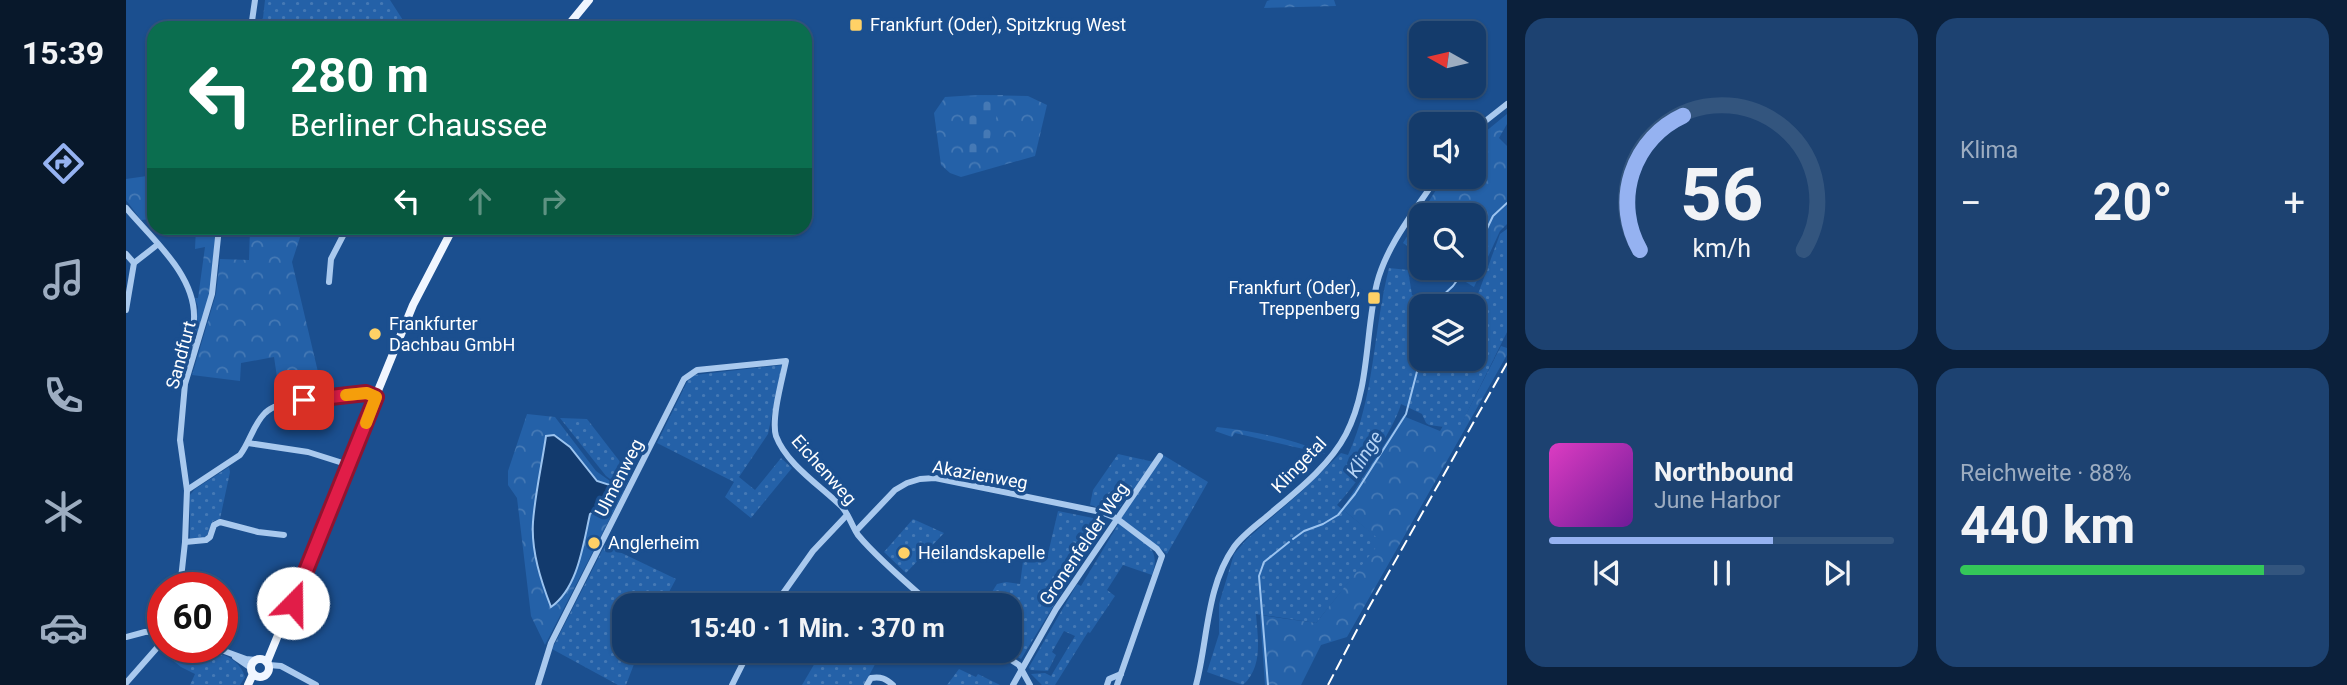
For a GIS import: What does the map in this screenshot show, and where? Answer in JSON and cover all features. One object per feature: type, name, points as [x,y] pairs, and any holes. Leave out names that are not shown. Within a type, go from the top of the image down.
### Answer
[{"type":"main road","points":[[572,21],[591,0]]},
{"type":"main road","points":[[576,21],[591,0]]},
{"type":"main road","points":[[248,685],[281,629],[413,305],[449,235]]},
{"type":"main road","points":[[253,685],[260,666]]},
{"type":"street","points":[[252,21],[255,0]]},
{"type":"street","points":[[1486,121],[1507,104]]},
{"type":"street","name":"Klingetal","points":[[1196,685],[1217,580],[1233,548],[1332,455],[1345,437],[1360,392],[1377,282],[1392,247],[1429,189]]},
{"type":"street","points":[[126,208],[147,232]]},
{"type":"street","points":[[149,235],[174,263],[184,279],[192,301],[194,318],[185,384]]},
{"type":"street","name":"Sandfurt","points":[[182,572],[186,542],[187,490],[180,440],[185,384],[212,294],[218,235]]},
{"type":"street","points":[[329,282],[331,259],[343,235]]},
{"type":"street","points":[[126,310],[134,263],[157,244]]},
{"type":"street","points":[[126,254],[134,263]]},
{"type":"street","name":"Eichenweg","points":[[786,361],[775,411],[775,433],[783,448],[794,462],[845,510],[856,531],[918,593]]},
{"type":"street","name":"Ulmenweg","points":[[538,685],[551,643],[684,379],[697,370],[786,361]]},
{"type":"street","points":[[187,490],[240,455],[259,420],[282,402],[366,393],[376,397]]},
{"type":"street","points":[[247,443],[308,452],[349,464]]},
{"type":"street","name":"Gronenfelder Weg","points":[[1013,685],[1056,609],[1160,456]]},
{"type":"street","name":"Akazienweg","points":[[856,531],[906,482],[935,478],[1101,512],[1116,518]]},
{"type":"street","points":[[784,593],[813,551],[848,515]]},
{"type":"street","points":[[1116,518],[1162,556],[1117,685]]},
{"type":"street","points":[[186,542],[206,540],[210,537],[214,525],[220,522],[258,532],[284,535]]},
{"type":"street","points":[[126,637],[147,632]]},
{"type":"street","points":[[238,656],[260,666],[281,666],[316,685]]},
{"type":"street","points":[[126,683],[147,660]]},
{"type":"street","points":[[733,685],[743,663]]},
{"type":"street","points":[[1013,663],[1022,670],[1030,685]]},
{"type":"street","points":[[1107,685],[1109,679],[1121,674]]},
{"type":"street","points":[[867,685],[871,678],[876,677],[884,678],[893,685]]},
{"type":"green space","points":[[265,0],[390,0],[404,21],[261,21]]},
{"type":"green space","points":[[1270,0],[1334,0],[1336,6],[1264,8]]},
{"type":"green space","points":[[1003,95],[985,154],[967,154],[965,96]]},
{"type":"green space","points":[[1028,96],[1047,105],[1035,156],[961,177],[950,173],[941,165],[934,113],[945,97]]},
{"type":"green space","points":[[1507,114],[1507,124],[1499,138],[1507,146],[1507,224],[1500,231],[1486,261],[1486,203],[1428,203],[1437,189],[1486,189],[1486,131]]},
{"type":"green space","points":[[147,176],[147,220],[141,220],[126,200],[126,179]]},
{"type":"green space","points":[[1507,229],[1507,332],[1459,429],[1429,425],[1422,414],[1401,404],[1374,457],[1337,505],[1382,541],[1316,623],[1256,614],[1258,652],[1254,670],[1243,685],[1207,672],[1219,634],[1219,604],[1234,554],[1341,453],[1348,455],[1364,410],[1389,268],[1408,270],[1412,294],[1409,294],[1409,371],[1486,371],[1486,294],[1478,294],[1483,280],[1486,280],[1486,272],[1500,234]]},
{"type":"green space","points":[[1409,233],[1409,247],[1403,243]]},
{"type":"green space","points":[[196,235],[215,235],[210,294],[199,333],[195,331],[198,307],[195,298],[198,298],[205,247],[195,249]]},
{"type":"green space","points":[[250,235],[301,235],[292,262],[318,372],[277,377],[274,357],[241,363],[240,381],[192,375],[216,294],[220,259],[249,260]]},
{"type":"green space","points":[[1463,280],[1477,280],[1474,287]]},
{"type":"green space","points":[[1501,346],[1507,348],[1507,355],[1347,637],[1321,645],[1301,685],[1265,685],[1260,615],[1316,623],[1381,541],[1342,509],[1403,416],[1440,431],[1443,426],[1459,428]]},
{"type":"green space","points":[[782,365],[768,434],[739,477],[755,490],[781,458],[792,468],[751,518],[725,497],[734,482],[657,443],[688,380],[694,375]]},
{"type":"green space","points":[[527,414],[555,417],[596,471],[624,491],[545,645],[531,616],[517,498],[508,485],[508,471]],"holes":[[[546,436],[570,447],[597,481],[615,487],[607,503],[590,514],[582,552],[568,589],[551,607],[535,555],[533,524]]]},
{"type":"green space","points":[[560,418],[587,419],[631,476],[624,489],[606,476]]},
{"type":"green space","points":[[1217,427],[1284,439],[1325,454],[1235,433],[1232,437],[1215,431]]},
{"type":"green space","points":[[1118,454],[1154,462],[1116,512],[1090,505],[1093,490]]},
{"type":"green space","points":[[1163,455],[1208,482],[1167,554],[1121,518]]},
{"type":"green space","points":[[229,467],[220,519],[213,521],[203,538],[190,538],[190,495]]},
{"type":"green space","points":[[1058,511],[1105,522],[1022,657],[1022,593],[992,592],[997,584],[1020,584],[1024,554],[1032,553],[1047,558]]},
{"type":"green space","points":[[913,519],[944,533],[906,573],[884,552]]},
{"type":"green space","points":[[1119,523],[1142,539],[1152,550],[1155,565],[1152,575],[1123,565],[1107,590],[1115,596],[1090,633],[1088,632],[1055,685],[1042,685],[1031,674],[1045,673],[1051,676],[1075,636],[1064,631],[1052,652],[1056,655],[1048,671],[1030,670],[1029,667],[1077,584],[1081,586]]},
{"type":"green space","points":[[605,545],[676,579],[668,593],[612,593],[612,663],[634,663],[626,685],[618,685],[552,649]]},
{"type":"green space","points":[[176,663],[235,663],[245,677],[240,685],[190,685],[195,674]]},
{"type":"green space","points":[[815,663],[876,663],[864,685],[802,685]]},
{"type":"green space","points":[[959,669],[976,677],[978,674],[1000,685],[947,685]]},
{"type":"shaded area","points":[[554,435],[570,447],[597,481],[616,487],[607,503],[590,514],[582,552],[568,589],[551,607],[538,566],[533,522],[546,436]]},
{"type":"waterway","name":"Klinge","points":[[1486,231],[1493,216],[1507,203]]},
{"type":"waterway","name":"Klinge","points":[[1444,294],[1457,280]]},
{"type":"waterway","name":"Klinge","points":[[1293,539],[1338,515],[1355,494],[1406,414],[1417,371]]},
{"type":"waterway","name":"Klinge","points":[[1268,685],[1259,576],[1264,562],[1289,542]]},
{"type":"railway","points":[[1328,685],[1507,363]]},
{"type":"slow traffic","points":[[346,395],[367,393],[376,397],[366,423]]},
{"type":"place","name":"Frankfurt (Oder), Spitzkrug West","points":[[856,25]]},
{"type":"place","name":"Frankfurt (Oder), Treppenberg","points":[[1374,298]]},
{"type":"place","name":"Frankfurter Dachbau GmbH","points":[[375,334]]},
{"type":"place","name":"Anglerheim","points":[[594,543]]},
{"type":"place","name":"Heilandskapelle","points":[[904,553]]},
{"type":"route","points":[[293,603],[376,397],[366,393],[304,400]]}]
